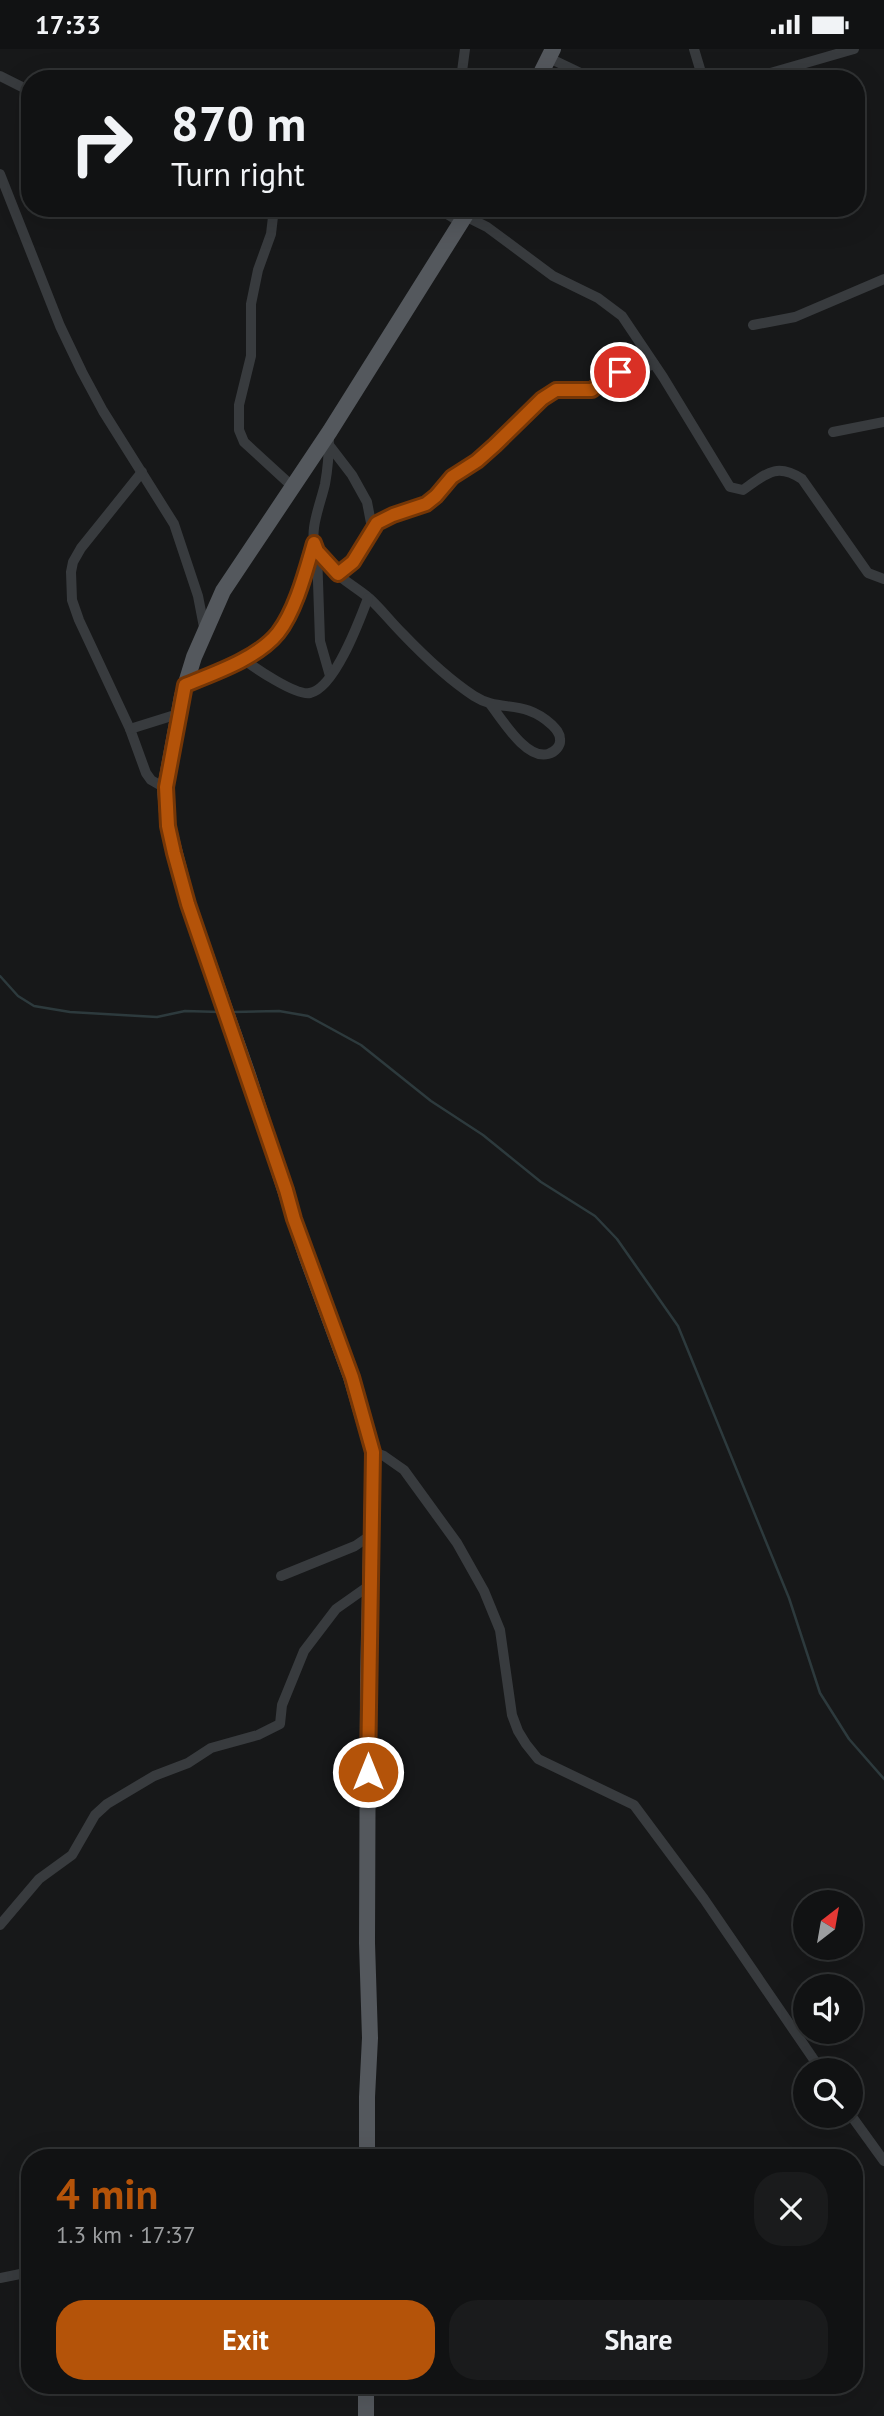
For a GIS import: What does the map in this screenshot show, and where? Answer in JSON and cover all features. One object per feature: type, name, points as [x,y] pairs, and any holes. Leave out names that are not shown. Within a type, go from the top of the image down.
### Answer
[{"type":"main road","points":[[542,70],[551,53]]},
{"type":"main road","points":[[367,2149],[373,1452],[352,1377],[302,1243],[244,1063],[188,904],[168,826],[166,787],[185,685],[204,632],[223,591],[329,438],[461,217]]},
{"type":"main road","points":[[366,2394],[366,2416]]},
{"type":"street","points":[[462,70],[465,49]]},
{"type":"street","points":[[694,49],[700,70]]},
{"type":"street","points":[[781,70],[854,49]]},
{"type":"street","points":[[551,53],[578,70]]},
{"type":"street","points":[[0,76],[21,86]]},
{"type":"street","points":[[0,174],[60,325],[82,372],[103,411],[174,524],[198,596],[204,619],[204,632]]},
{"type":"street","points":[[273,217],[271,234],[258,270],[251,304],[251,356],[238,420],[244,442],[293,487]]},
{"type":"street","points":[[466,217],[487,227],[553,276],[612,307],[622,316],[730,487],[743,490],[773,472],[789,471],[802,479],[868,573],[884,579]]},
{"type":"street","points":[[752,325],[795,317],[884,279]]},
{"type":"street","points":[[338,574],[353,562],[372,528],[393,515],[412,510],[436,496],[452,477],[477,461],[542,399],[556,390],[592,390],[615,372],[632,372],[654,363]]},
{"type":"street","points":[[833,432],[884,422]]},
{"type":"street","points":[[329,438],[367,502],[372,528]]},
{"type":"street","points":[[329,438],[329,458],[317,519],[316,547],[320,641],[330,676]]},
{"type":"street","points":[[142,473],[81,548],[73,562],[70,594],[79,620],[130,729],[146,773],[151,780],[166,787]]},
{"type":"street","points":[[316,547],[338,574],[368,598],[435,664],[475,697],[490,704],[523,708],[536,713],[557,730],[560,745],[547,754],[529,750],[490,704]]},
{"type":"street","points":[[185,685],[243,659],[274,638],[283,625],[316,547]]},
{"type":"street","points":[[243,659],[304,693],[316,691],[330,676],[351,639],[368,598]]},
{"type":"street","points":[[130,729],[178,713]]},
{"type":"street","points":[[373,1452],[392,1461],[410,1478],[457,1543],[484,1591],[500,1630],[512,1716],[517,1731],[526,1744],[538,1759],[634,1805],[704,1899],[813,2058]]},
{"type":"street","points":[[281,1576],[355,1546],[371,1535]]},
{"type":"street","points":[[0,1925],[39,1879],[72,1855],[95,1815],[107,1804],[154,1776],[188,1763],[211,1748],[258,1735],[280,1724],[282,1705],[304,1651],[336,1609],[370,1584]]},
{"type":"street","points":[[860,2128],[884,2161]]},
{"type":"street","points":[[0,2278],[21,2273]]},
{"type":"waterway","points":[[0,976],[18,996],[34,1006],[70,1012],[157,1017],[185,1011],[220,1012]]},
{"type":"waterway","points":[[234,1012],[279,1011],[308,1016],[361,1045],[431,1101],[483,1135],[541,1182],[595,1216],[617,1239],[678,1326],[789,1598],[820,1693],[849,1739],[884,1779]]},
{"type":"route","points":[[368,1772],[373,1452],[352,1377],[306,1255],[248,1075],[188,904],[168,826],[168,768],[185,685],[221,671],[274,638],[286,621],[314,543],[317,551],[338,574],[353,562],[377,523],[426,504],[452,477],[477,461],[515,427],[542,399],[556,390],[592,390],[610,375],[620,372]]}]
